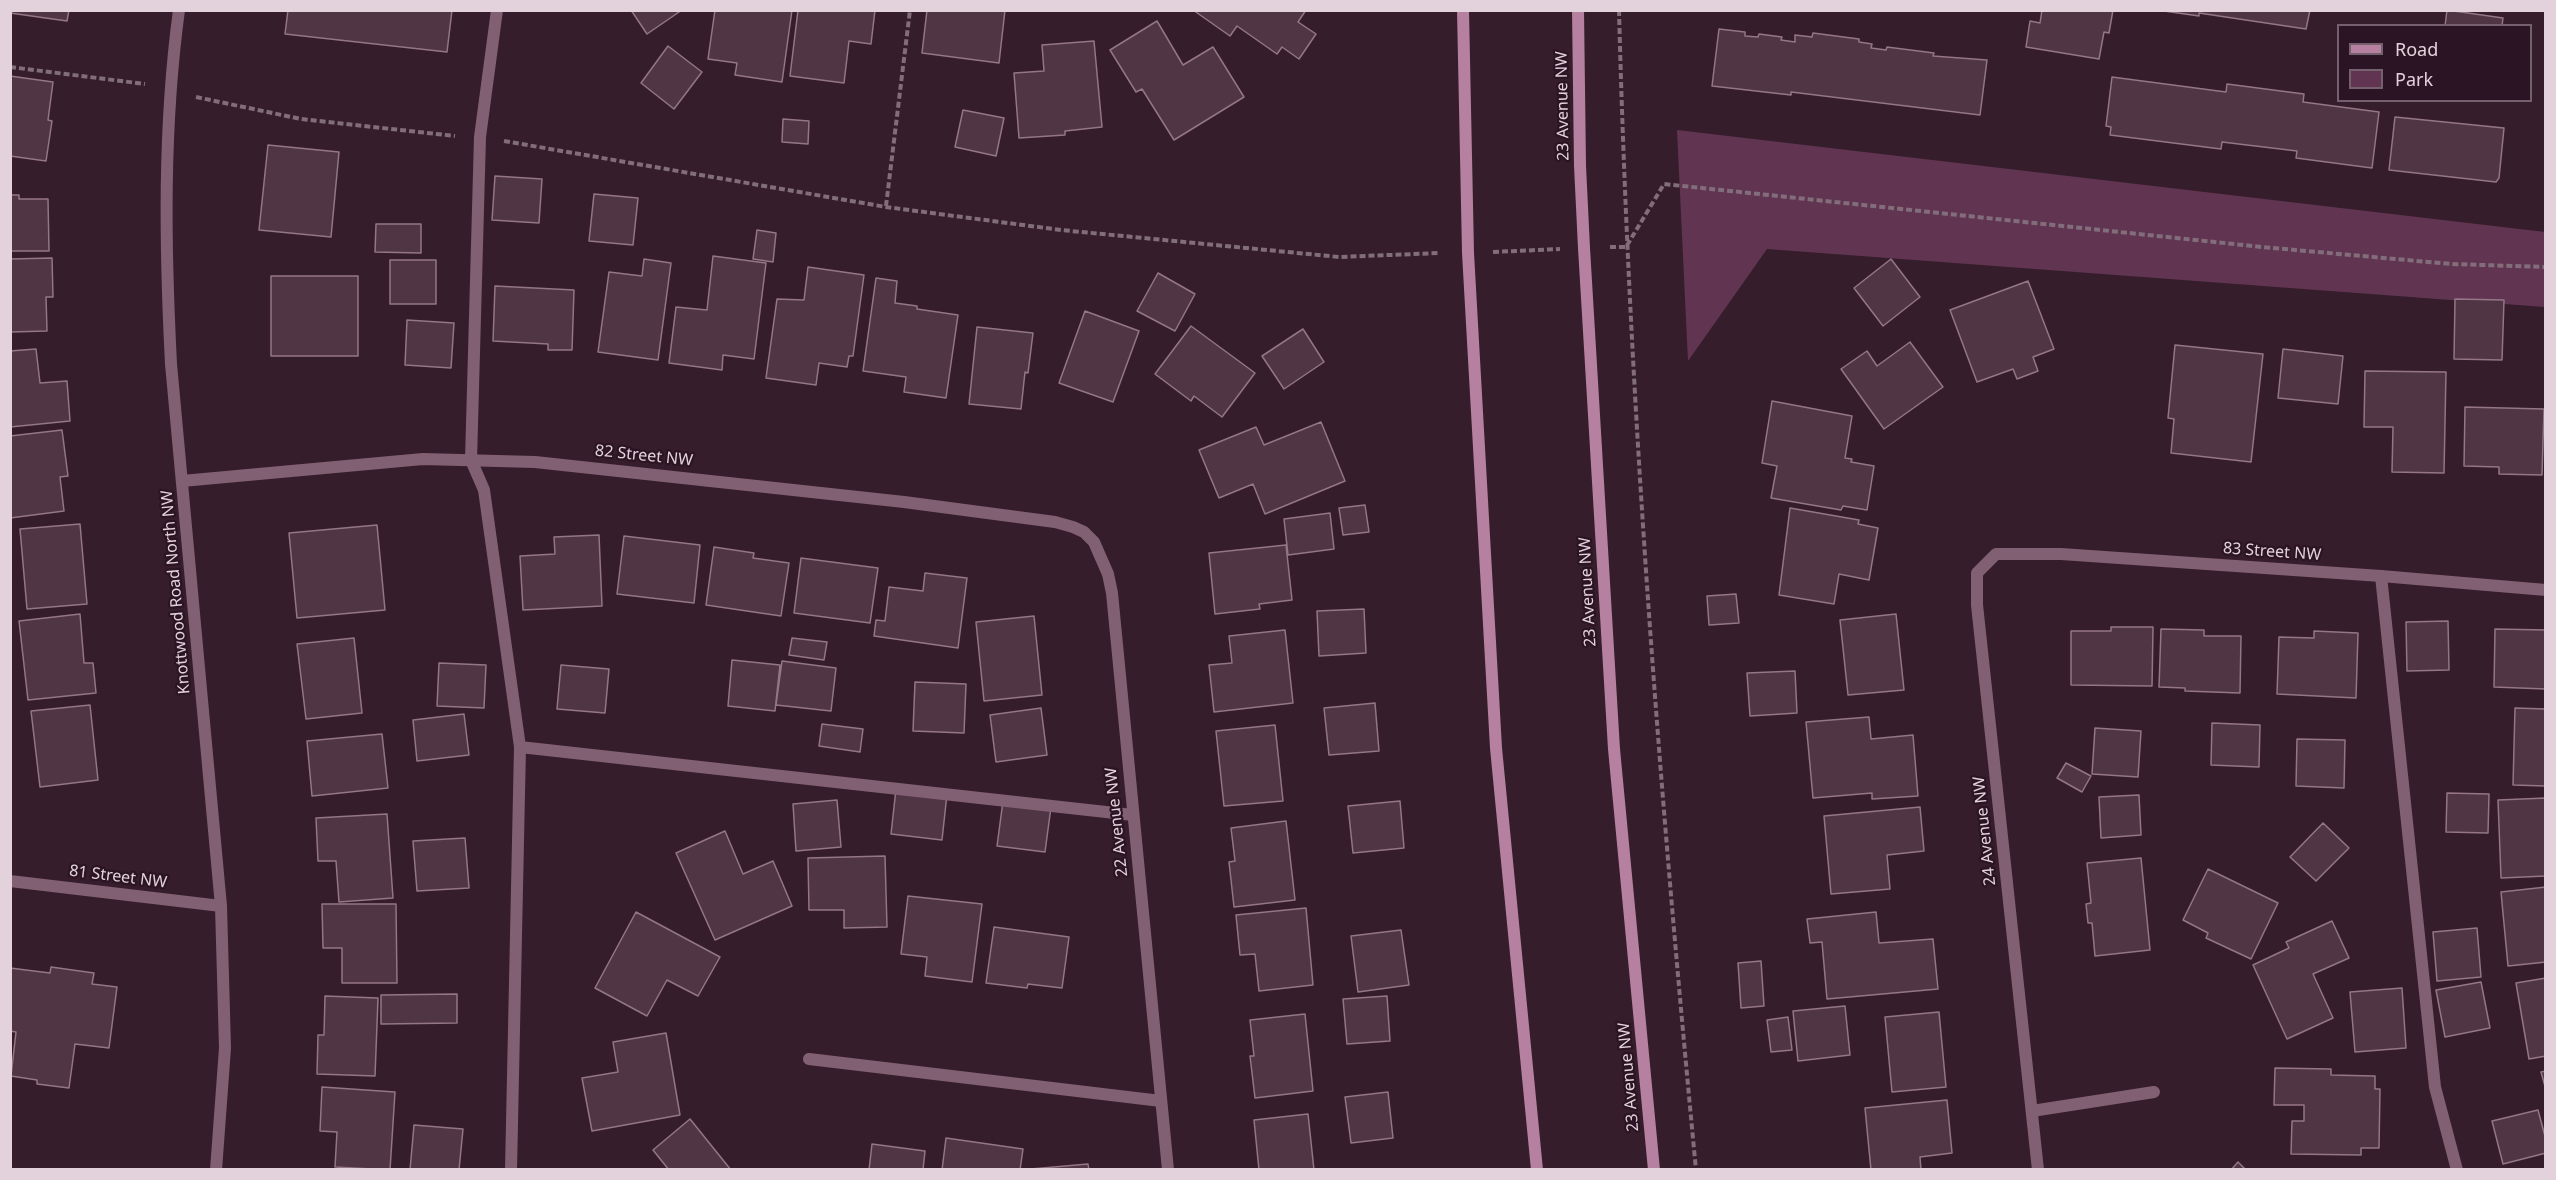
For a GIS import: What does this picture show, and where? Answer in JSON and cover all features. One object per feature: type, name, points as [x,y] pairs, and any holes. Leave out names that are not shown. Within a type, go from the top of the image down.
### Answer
[{"type":"main road","points":[[1463,10],[1468,254],[1496,748],[1536,1170]]},
{"type":"main road","name":"23 Avenue NW","points":[[1578,10],[1581,189],[1614,749],[1654,1170]]},
{"type":"street","name":"Knottwood Road North NW","points":[[179,10],[170,90],[166,229],[171,364],[221,906],[225,1048],[216,1170]]},
{"type":"street","points":[[497,10],[480,137],[471,460],[484,490],[520,747],[511,1170]]},
{"type":"street","name":"82 Street NW","points":[[182,481],[377,461],[423,459],[535,462],[614,468],[1020,517],[1073,527],[1084,532],[1094,543]]},
{"type":"street","name":"22 Avenue NW","points":[[1094,543],[1108,574],[1112,593],[1168,1170]]},
{"type":"street","name":"83 Street NW","points":[[1996,554],[2061,554],[2546,590]]},
{"type":"street","name":"24 Avenue NW","points":[[1996,554],[1977,573],[1977,605],[2038,1170]]},
{"type":"street","points":[[2381,576],[2435,1087],[2457,1170]]},
{"type":"street","points":[[520,747],[1133,815]]},
{"type":"street","name":"81 Street NW","points":[[10,881],[221,906]]},
{"type":"street","points":[[809,1059],[1161,1101]]},
{"type":"street","points":[[2032,1111],[2154,1092]]},
{"type":"path","points":[[886,207],[910,10]]},
{"type":"path","points":[[1619,10],[1626,247],[1653,678],[1672,917],[1696,1170]]},
{"type":"path","points":[[10,67],[137,82]]},
{"type":"path","points":[[208,101],[301,119],[480,137],[886,207],[1061,230],[1339,257],[1440,253]]},
{"type":"path","points":[[1626,247],[1664,184],[2262,247],[2451,264],[2546,267]]},
{"type":"path","points":[[1609,247],[1626,247]]},
{"type":"path","points":[[1489,252],[1559,249]]},
{"type":"green space","points":[[1677,130],[2545,232],[2545,307],[1767,249],[1688,361]]},
{"type":"building","points":[[10,10],[69,10],[67,21],[10,13]]},
{"type":"building","points":[[288,10],[452,10],[447,52],[285,34]]},
{"type":"building","points":[[631,10],[682,10],[647,34]]},
{"type":"building","points":[[715,10],[792,10],[782,82],[735,75],[737,63],[708,59]]},
{"type":"building","points":[[798,10],[875,10],[871,44],[849,41],[844,83],[790,76]]},
{"type":"building","points":[[927,10],[1005,10],[999,63],[922,53]]},
{"type":"building","points":[[1193,10],[1306,10],[1298,22],[1316,34],[1299,59],[1282,47],[1277,54],[1237,26],[1230,36]]},
{"type":"building","points":[[2042,10],[2113,10],[2109,33],[2104,32],[2099,59],[2026,47],[2030,21],[2040,23]]},
{"type":"building","points":[[2310,10],[2306,29],[2199,13],[2199,16],[2164,11]]},
{"type":"building","points":[[2447,10],[2503,18],[2502,24],[2445,24]]},
{"type":"building","points":[[1157,21],[1183,65],[1213,47],[1244,97],[1174,140],[1142,89],[1136,92],[1110,50]]},
{"type":"building","points":[[1719,29],[1745,32],[1745,36],[1758,37],[1759,34],[1782,37],[1781,40],[1795,42],[1795,35],[1812,37],[1813,33],[1859,39],[1859,42],[1872,44],[1871,48],[1886,50],[1887,47],[1934,53],[1933,56],[1987,60],[1980,115],[1791,92],[1791,95],[1712,86]]},
{"type":"building","points":[[1094,41],[1102,127],[1065,131],[1065,135],[1019,138],[1014,73],[1044,71],[1042,45]]},
{"type":"building","points":[[668,46],[702,72],[674,109],[641,83]]},
{"type":"building","points":[[10,76],[53,82],[48,120],[52,121],[46,161],[10,156]]},
{"type":"building","points":[[2112,77],[2226,92],[2227,84],[2304,94],[2303,102],[2379,112],[2372,168],[2296,158],[2297,151],[2222,142],[2221,149],[2110,135],[2111,127],[2106,126]]},
{"type":"building","points":[[963,110],[1004,118],[996,156],[955,147]]},
{"type":"building","points":[[2395,117],[2504,128],[2499,178],[2496,182],[2389,170]]},
{"type":"building","points":[[783,119],[809,121],[808,144],[782,142]]},
{"type":"building","points":[[268,145],[339,152],[331,237],[259,230]]},
{"type":"building","points":[[495,176],[542,179],[539,223],[492,220]]},
{"type":"building","points":[[594,194],[638,198],[633,245],[589,241]]},
{"type":"building","points":[[10,195],[19,195],[19,199],[48,199],[49,251],[10,251]]},
{"type":"building","points":[[376,224],[421,224],[421,253],[375,252]]},
{"type":"building","points":[[757,230],[776,233],[773,262],[753,259]]},
{"type":"building","points":[[713,256],[766,263],[754,359],[723,355],[722,370],[669,363],[676,307],[707,310]]},
{"type":"building","points":[[52,258],[53,297],[46,297],[47,331],[10,332],[10,259]]},
{"type":"building","points":[[644,259],[671,263],[658,360],[598,352],[609,272],[642,276]]},
{"type":"building","points":[[1891,259],[1920,297],[1883,326],[1854,288]]},
{"type":"building","points":[[390,260],[436,260],[436,304],[390,304]]},
{"type":"building","points":[[808,267],[864,275],[853,356],[849,356],[847,367],[819,363],[816,385],[766,378],[777,299],[804,300]]},
{"type":"building","points":[[1158,273],[1195,294],[1175,331],[1137,311]]},
{"type":"building","points":[[271,276],[358,276],[358,356],[271,356]]},
{"type":"building","points":[[876,278],[897,281],[895,303],[958,315],[946,398],[904,392],[906,377],[863,371]]},
{"type":"building","points":[[2028,281],[2054,349],[2033,357],[2038,371],[2017,379],[2013,369],[1977,382],[1950,310]]},
{"type":"building","points":[[495,286],[574,290],[572,350],[548,350],[548,344],[493,341]]},
{"type":"building","points":[[2455,299],[2504,300],[2502,360],[2454,359]]},
{"type":"building","points":[[1085,311],[1139,331],[1113,402],[1059,383]]},
{"type":"building","points":[[407,320],[454,323],[451,368],[405,365]]},
{"type":"building","points":[[1191,326],[1255,373],[1222,417],[1194,396],[1191,401],[1155,374]]},
{"type":"building","points":[[977,327],[1033,333],[1028,373],[1025,372],[1021,409],[969,404]]},
{"type":"building","points":[[1303,329],[1324,362],[1284,389],[1262,356]]},
{"type":"building","points":[[1910,342],[1943,387],[1884,429],[1841,369],[1867,351],[1877,366]]},
{"type":"building","points":[[2175,345],[2263,354],[2251,462],[2171,453],[2174,419],[2168,418]]},
{"type":"building","points":[[36,349],[40,383],[67,381],[70,421],[10,427],[10,351]]},
{"type":"building","points":[[2283,349],[2343,356],[2338,404],[2278,398]]},
{"type":"building","points":[[2365,371],[2446,372],[2444,473],[2392,472],[2393,427],[2364,427]]},
{"type":"building","points":[[1772,401],[1852,416],[1845,458],[1852,459],[1851,462],[1874,466],[1867,510],[1843,506],[1841,510],[1771,498],[1777,466],[1762,463]]},
{"type":"building","points":[[2465,407],[2544,409],[2542,475],[2499,474],[2499,467],[2464,466]]},
{"type":"building","points":[[1321,422],[1345,481],[1265,514],[1253,484],[1219,498],[1199,450],[1256,427],[1264,445]]},
{"type":"building","points":[[62,430],[68,476],[60,477],[64,511],[10,518],[10,436]]},
{"type":"building","points":[[1365,505],[1369,532],[1343,535],[1339,508]]},
{"type":"building","points":[[1790,508],[1859,520],[1858,524],[1878,528],[1869,580],[1839,574],[1834,604],[1779,595]]},
{"type":"building","points":[[1330,513],[1334,549],[1288,555],[1284,519]]},
{"type":"building","points":[[80,524],[87,604],[27,609],[20,529]]},
{"type":"building","points":[[377,525],[385,610],[297,618],[289,533]]},
{"type":"building","points":[[599,535],[602,606],[523,610],[520,556],[555,554],[554,537]]},
{"type":"building","points":[[624,536],[700,545],[694,603],[617,594]]},
{"type":"building","points":[[1286,545],[1292,600],[1259,604],[1260,609],[1215,614],[1209,553]]},
{"type":"building","points":[[714,547],[754,553],[753,558],[789,563],[781,616],[706,605]]},
{"type":"building","points":[[801,558],[878,568],[870,623],[794,613]]},
{"type":"building","points":[[925,573],[967,578],[958,648],[874,636],[876,620],[885,621],[889,587],[923,591]]},
{"type":"building","points":[[1736,594],[1739,623],[1709,625],[1707,596]]},
{"type":"building","points":[[1364,609],[1366,653],[1319,656],[1317,611]]},
{"type":"building","points":[[80,614],[84,663],[93,663],[96,693],[28,700],[19,621]]},
{"type":"building","points":[[1896,614],[1904,690],[1848,695],[1840,620]]},
{"type":"building","points":[[1034,616],[1042,695],[984,701],[976,622]]},
{"type":"building","points":[[2448,621],[2449,670],[2407,671],[2406,622]]},
{"type":"building","points":[[2111,627],[2153,627],[2152,686],[2071,685],[2071,631],[2111,631]]},
{"type":"building","points":[[2161,629],[2204,630],[2204,636],[2241,636],[2240,693],[2185,691],[2185,688],[2159,687]]},
{"type":"building","points":[[2495,629],[2546,630],[2546,689],[2494,687]]},
{"type":"building","points":[[1285,630],[1293,703],[1214,712],[1209,665],[1232,663],[1229,636]]},
{"type":"building","points":[[2314,631],[2358,633],[2356,698],[2277,694],[2279,637],[2314,638]]},
{"type":"building","points":[[354,638],[362,713],[306,719],[297,644]]},
{"type":"building","points":[[792,638],[827,642],[824,660],[789,655]]},
{"type":"building","points":[[732,660],[780,665],[775,711],[728,706]]},
{"type":"building","points":[[782,661],[836,668],[831,711],[776,705]]},
{"type":"building","points":[[439,663],[486,665],[484,708],[437,706]]},
{"type":"building","points":[[561,665],[609,669],[605,713],[557,709]]},
{"type":"building","points":[[1795,671],[1797,713],[1750,716],[1747,673]]},
{"type":"building","points":[[915,682],[966,684],[964,733],[913,731]]},
{"type":"building","points":[[1375,703],[1379,751],[1329,755],[1324,708]]},
{"type":"building","points":[[90,705],[98,780],[40,787],[31,711]]},
{"type":"building","points":[[1041,708],[1047,755],[996,762],[990,715]]},
{"type":"building","points":[[2515,708],[2546,709],[2546,786],[2513,785]]},
{"type":"building","points":[[464,714],[469,755],[417,761],[413,720]]},
{"type":"building","points":[[1869,717],[1871,739],[1913,735],[1918,796],[1872,799],[1872,793],[1813,798],[1806,722]]},
{"type":"building","points":[[2212,723],[2260,725],[2259,767],[2211,765]]},
{"type":"building","points":[[822,724],[863,729],[860,752],[819,746]]},
{"type":"building","points":[[1275,725],[1283,801],[1224,806],[1216,731]]},
{"type":"building","points":[[2095,728],[2141,731],[2138,777],[2092,774]]},
{"type":"building","points":[[382,734],[388,788],[312,796],[307,741]]},
{"type":"building","points":[[2297,739],[2345,740],[2344,788],[2296,786]]},
{"type":"building","points":[[2066,763],[2091,776],[2082,792],[2057,778]]},
{"type":"building","points":[[896,789],[947,794],[942,840],[891,834]]},
{"type":"building","points":[[2447,793],[2489,794],[2488,833],[2446,832]]},
{"type":"building","points":[[2139,795],[2141,835],[2101,838],[2099,797]]},
{"type":"building","points":[[2546,798],[2546,876],[2501,878],[2498,800]]},
{"type":"building","points":[[837,800],[841,847],[796,851],[793,804]]},
{"type":"building","points":[[1003,801],[1051,807],[1045,852],[997,846]]},
{"type":"building","points":[[1400,801],[1404,848],[1353,853],[1348,806]]},
{"type":"building","points":[[1920,807],[1924,851],[1887,855],[1890,889],[1831,894],[1824,816]]},
{"type":"building","points":[[387,814],[393,898],[339,902],[336,861],[318,861],[316,818]]},
{"type":"building","points":[[1286,821],[1295,900],[1234,907],[1229,862],[1235,861],[1231,828]]},
{"type":"building","points":[[2323,823],[2349,848],[2316,881],[2290,857]]},
{"type":"building","points":[[725,831],[743,874],[773,861],[792,906],[715,940],[676,853]]},
{"type":"building","points":[[465,838],[469,888],[417,891],[413,841]]},
{"type":"building","points":[[885,856],[887,927],[844,928],[844,910],[809,910],[808,858]]},
{"type":"building","points":[[2141,858],[2150,950],[2095,956],[2092,923],[2088,923],[2086,904],[2091,903],[2087,863]]},
{"type":"building","points":[[2208,869],[2278,903],[2251,959],[2206,938],[2208,933],[2183,920]]},
{"type":"building","points":[[2546,887],[2546,962],[2508,966],[2501,892]]},
{"type":"building","points":[[908,896],[982,904],[972,982],[925,976],[927,957],[901,954]]},
{"type":"building","points":[[322,904],[396,904],[397,983],[342,983],[342,948],[323,948]]},
{"type":"building","points":[[1306,908],[1313,985],[1259,991],[1255,954],[1240,955],[1236,915]]},
{"type":"building","points":[[636,912],[720,957],[698,996],[667,980],[647,1016],[595,988]]},
{"type":"building","points":[[1876,912],[1879,943],[1933,939],[1938,989],[1827,999],[1822,942],[1810,943],[1807,919]]},
{"type":"building","points":[[2332,921],[2349,958],[2313,974],[2333,1018],[2287,1039],[2253,965],[2289,948],[2286,942]]},
{"type":"building","points":[[994,927],[1069,937],[1062,988],[1028,984],[1027,988],[986,983]]},
{"type":"building","points":[[2477,928],[2481,977],[2437,981],[2433,932]]},
{"type":"building","points":[[1401,930],[1409,985],[1358,992],[1351,936]]},
{"type":"building","points":[[1761,961],[1764,1006],[1741,1008],[1738,963]]},
{"type":"building","points":[[51,967],[94,973],[92,984],[117,987],[109,1048],[75,1044],[69,1088],[37,1084],[37,1080],[11,1076],[16,1032],[10,1031],[10,968],[50,973]]},
{"type":"building","points":[[2546,978],[2546,1056],[2529,1059],[2516,983]]},
{"type":"building","points":[[2481,982],[2490,1028],[2445,1037],[2436,990]]},
{"type":"building","points":[[2402,988],[2406,1048],[2355,1052],[2350,992]]},
{"type":"building","points":[[457,994],[457,1023],[381,1024],[381,995]]},
{"type":"building","points":[[325,996],[378,998],[375,1076],[317,1074],[318,1035],[324,1035]]},
{"type":"building","points":[[1387,996],[1390,1041],[1347,1044],[1343,999]]},
{"type":"building","points":[[1845,1006],[1850,1055],[1798,1061],[1793,1011]]},
{"type":"building","points":[[1939,1012],[1946,1087],[1892,1092],[1885,1017]]},
{"type":"building","points":[[1305,1014],[1313,1091],[1255,1098],[1250,1056],[1254,1056],[1250,1020]]},
{"type":"building","points":[[1788,1017],[1792,1050],[1771,1052],[1767,1020]]},
{"type":"building","points":[[666,1033],[680,1115],[592,1131],[582,1078],[618,1072],[613,1042]]},
{"type":"building","points":[[2275,1068],[2331,1069],[2331,1075],[2375,1076],[2375,1089],[2380,1089],[2379,1148],[2361,1148],[2361,1155],[2291,1154],[2292,1121],[2304,1121],[2304,1105],[2274,1105]]},
{"type":"building","points":[[2546,1071],[2546,1090],[2541,1072]]},
{"type":"building","points":[[322,1087],[395,1092],[390,1170],[335,1167],[337,1132],[320,1131]]},
{"type":"building","points":[[1388,1092],[1393,1138],[1351,1143],[1345,1097]]},
{"type":"building","points":[[1947,1100],[1952,1153],[1920,1157],[1921,1170],[1871,1170],[1865,1108]]},
{"type":"building","points":[[2538,1110],[2546,1140],[2546,1153],[2503,1164],[2492,1121]]},
{"type":"building","points":[[1308,1114],[1314,1170],[1259,1170],[1254,1120]]},
{"type":"building","points":[[690,1119],[731,1170],[669,1170],[653,1150]]},
{"type":"building","points":[[414,1125],[463,1129],[459,1170],[410,1170]]},
{"type":"building","points":[[946,1138],[1023,1149],[1020,1170],[942,1170]]},
{"type":"building","points":[[872,1144],[925,1151],[923,1170],[869,1170]]},
{"type":"building","points":[[2238,1162],[2246,1170],[2231,1170]]},
{"type":"building","points":[[1088,1164],[1089,1170],[1031,1170],[1031,1169]]}]
